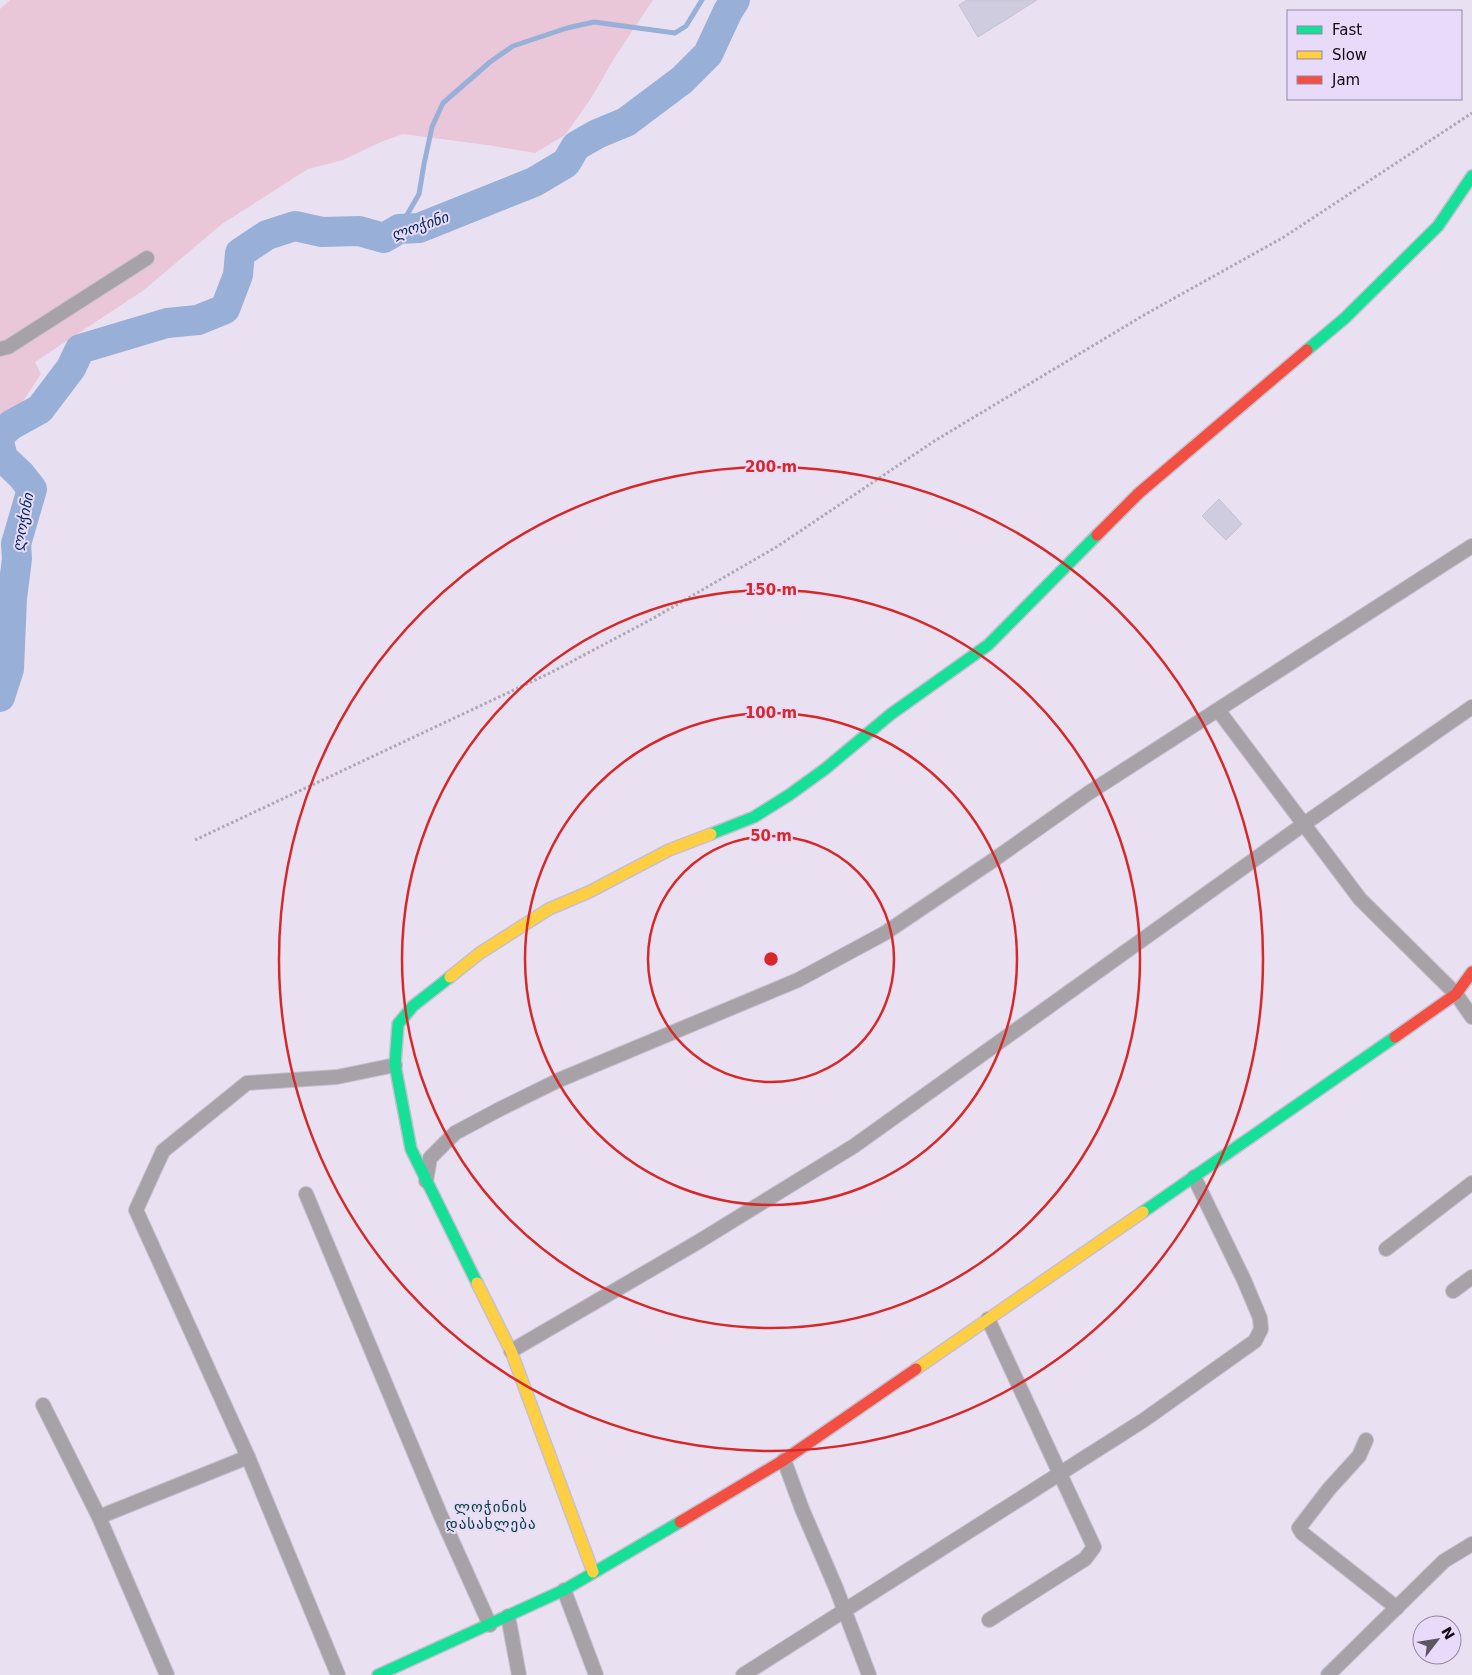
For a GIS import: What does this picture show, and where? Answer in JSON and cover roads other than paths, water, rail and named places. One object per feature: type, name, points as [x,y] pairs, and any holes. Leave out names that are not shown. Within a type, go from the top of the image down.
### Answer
[{"type":"street","points":[[593,1572],[511,1351],[411,1149],[395,1066],[398,1024],[413,1006],[480,953],[548,909],[589,892],[669,850],[754,817],[789,796],[891,714],[988,645],[1139,493],[1345,318],[1438,226],[1472,176]]},
{"type":"street","points":[[0,350],[147,258]]},
{"type":"street","points":[[426,1182],[430,1158],[455,1133],[559,1080],[798,980],[885,934],[1087,794],[1472,546]]},
{"type":"street","points":[[511,1351],[698,1242],[854,1146],[1304,824],[1472,707]]},
{"type":"street","points":[[1218,710],[1360,899],[1456,994],[1472,1017]]},
{"type":"street","points":[[378,1675],[564,1590],[784,1460],[1194,1178],[1456,994],[1472,972]]},
{"type":"street","points":[[338,1675],[248,1456],[136,1210],[163,1151],[247,1083],[336,1077],[395,1066]]},
{"type":"street","points":[[743,1675],[1144,1420],[1255,1341],[1261,1329],[1260,1318],[1244,1280],[1194,1178]]},
{"type":"street","points":[[1386,1250],[1472,1183]]},
{"type":"street","points":[[306,1194],[440,1514],[490,1625]]},
{"type":"street","points":[[1454,1291],[1472,1277]]},
{"type":"street","points":[[988,1319],[1094,1547],[1085,1559],[989,1620]]},
{"type":"street","points":[[43,1405],[99,1517],[167,1675]]},
{"type":"street","points":[[1366,1440],[1359,1456],[1329,1489],[1299,1528],[1302,1533],[1397,1608]]},
{"type":"street","points":[[99,1517],[248,1456]]},
{"type":"street","points":[[784,1460],[869,1675]]},
{"type":"street","points":[[1328,1675],[1444,1561],[1472,1544]]},
{"type":"street","points":[[564,1590],[596,1675]]},
{"type":"street","points":[[508,1616],[519,1675]]},
{"type":"waterway","points":[[399,229],[419,194],[432,127],[443,103],[490,62],[513,46],[567,28],[594,22],[675,33],[686,26],[702,0]]},
{"type":"waterway","name":"ლოჭინი","points":[[0,435],[11,425],[40,409],[71,368],[80,349],[167,323],[198,320],[225,309],[238,275],[240,253],[267,235],[295,226],[322,232],[359,231],[384,238],[399,229],[419,228],[534,182],[566,163],[576,146],[597,134],[626,122],[682,80],[708,54],[735,0]]},
{"type":"waterway","name":"ლოჭინი","points":[[0,446],[3,458],[21,475],[32,489],[16,544],[17,559],[12,598],[9,669],[0,697]]},
{"type":"district","name":"ლოჭინის დასახლება","points":[[491,1516]]}]
